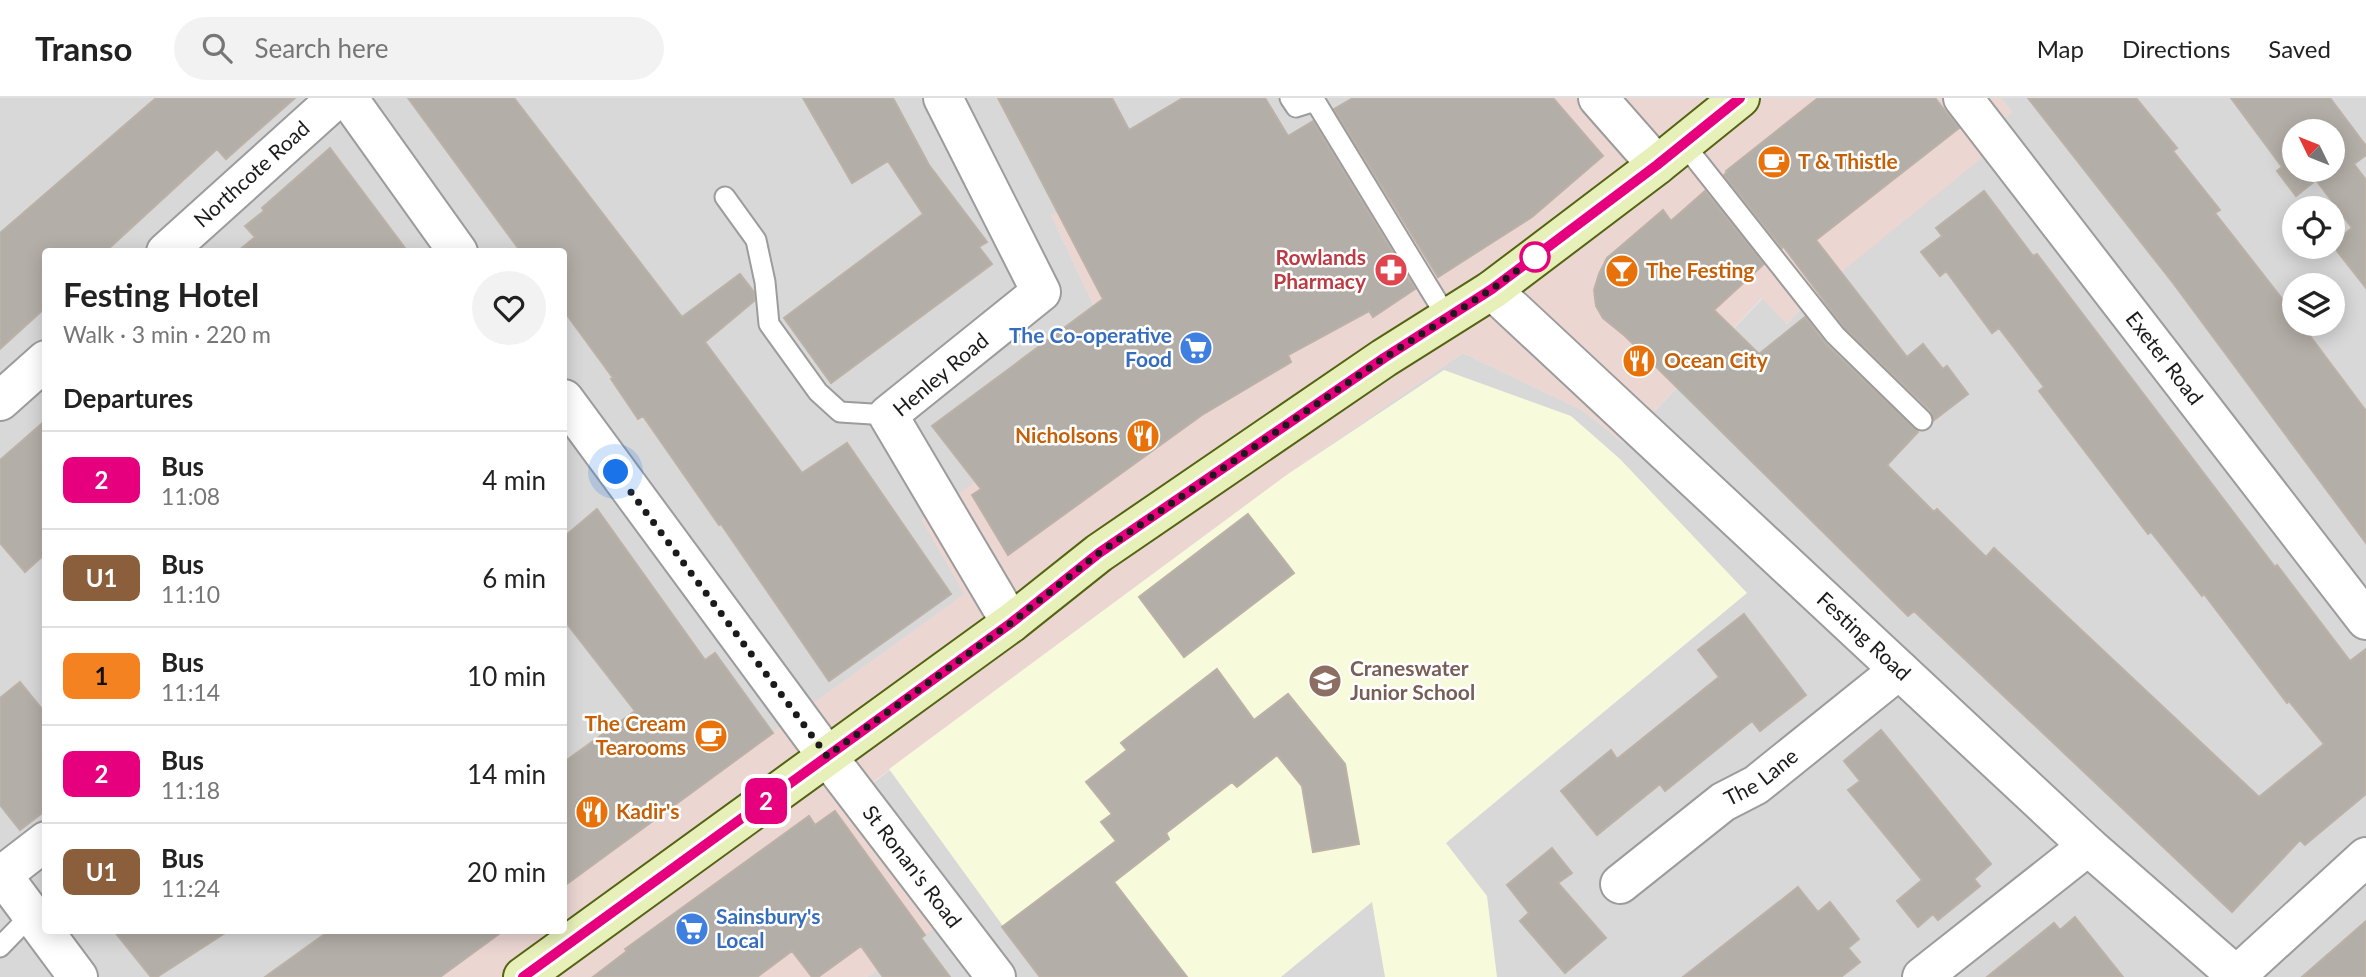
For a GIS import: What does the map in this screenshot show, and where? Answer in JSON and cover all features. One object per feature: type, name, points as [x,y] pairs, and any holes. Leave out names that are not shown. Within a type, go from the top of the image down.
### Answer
[{"type":"main road","points":[[523,977],[1011,623],[1099,553],[1384,358],[1492,289],[1740,98]]},
{"type":"street","name":"Northcote Road","points":[[170,248],[337,98]]},
{"type":"street","points":[[348,98],[455,248]]},
{"type":"street","name":"Henley Road","points":[[943,98],[1041,292],[888,415],[1011,623]]},
{"type":"street","points":[[1598,98],[1670,154]]},
{"type":"street","name":"Exeter Road","points":[[1963,98],[2366,620]]},
{"type":"street","name":"Festing Road","points":[[1492,289],[2088,846],[2237,976]]},
{"type":"street","points":[[0,401],[42,364]]},
{"type":"street","name":"St Ronan's Road","points":[[570,424],[827,756],[986,974]]},
{"type":"street","name":"The Lane","points":[[1620,884],[1723,802],[1756,785],[1899,670]]},
{"type":"street","points":[[42,844],[1,873],[42,928]]},
{"type":"street","points":[[1922,977],[2088,846]]},
{"type":"street","points":[[2237,976],[2366,857]]},
{"type":"street","points":[[47,934],[78,977]]},
{"type":"lane","points":[[1290,98],[1296,107],[1315,101],[1448,319]]},
{"type":"lane","points":[[1670,154],[1835,335],[1923,420]]},
{"type":"lane","points":[[725,197],[756,240],[765,282],[769,324],[818,392],[840,412],[888,415]]},
{"type":"lane","points":[[0,947],[32,914]]},
{"type":"shaded area","points":[[0,98],[1446,98],[1376,154],[1243,208],[1051,215],[1128,378],[965,594],[773,733],[714,653],[567,760],[567,248],[42,248],[42,934],[325,934],[265,977],[0,977]]},
{"type":"shaded area","points":[[1446,98],[2001,98],[2012,112],[1978,137],[1989,152],[1818,291],[1787,324],[1762,298],[1624,443],[1582,410],[1463,353],[1288,474],[846,802],[936,927],[867,977],[265,977],[325,934],[567,934],[567,760],[715,653],[773,732],[964,594],[921,519],[1128,378],[1051,215],[1184,150],[1244,208],[1376,154]]},
{"type":"shaded area","points":[[2001,98],[2366,98],[2366,977],[867,977],[906,949],[846,803],[1288,474],[1463,353],[1582,410],[1624,443],[1763,298],[1787,324],[1978,138],[2012,112]]},
{"type":"shaded area","name":"Craneswater Junior School","points":[[1444,370],[1571,416],[1620,459],[1747,593],[1446,843],[1487,896],[1497,977],[1385,977],[1372,902],[1281,977],[1040,977],[889,769],[1288,474]]},
{"type":"building","points":[[156,98],[295,98],[226,159],[217,149],[109,248],[42,248],[42,311],[0,349],[0,233]]},
{"type":"building","points":[[408,98],[514,98],[682,317],[740,274],[754,292],[754,301],[705,342],[802,473],[847,443],[951,594],[829,681],[721,524],[719,525],[643,416],[638,419],[611,379],[613,378],[567,315],[567,248],[518,248]]},
{"type":"building","points":[[803,98],[893,98],[929,165],[987,242],[979,247],[992,264],[831,383],[784,318],[923,214],[888,161],[852,183]]},
{"type":"building","points":[[998,98],[1112,98],[1129,130],[1183,98],[1265,98],[1288,136],[1313,121],[1415,289],[1373,317],[1369,311],[1288,355],[1291,362],[1202,415],[1008,555],[972,495],[981,489],[932,426],[1103,299]]},
{"type":"building","points":[[1353,98],[1553,98],[1603,156],[1532,217],[1438,277],[1334,109]]},
{"type":"building","points":[[1818,98],[1935,98],[1959,128],[1816,240],[1907,357],[1923,344],[1943,369],[1947,366],[1968,394],[1934,420],[1931,411],[1844,327],[1783,246],[1782,248],[1724,175]]},
{"type":"building","points":[[2028,98],[2136,98],[2177,148],[2173,151],[2220,210],[2215,213],[2282,299],[2282,336],[2310,336],[2366,411],[2366,543],[2173,283]]},
{"type":"building","points":[[2231,98],[2330,98],[2366,146],[2366,155],[2354,164],[2366,180],[2366,288],[2343,259],[2345,234],[2352,228],[2345,219],[2345,196],[2328,196],[2318,182],[2345,182],[2345,119],[2282,119],[2282,167]]},
{"type":"building","points":[[330,148],[405,248],[242,248],[255,237],[245,226],[264,211],[262,208]]},
{"type":"building","points":[[2285,182],[2314,182],[2296,196]]},
{"type":"building","points":[[1705,191],[1764,264],[1714,310],[1759,354],[1805,317],[1826,344],[1918,432],[1887,465],[1934,512],[1937,509],[1986,557],[1994,548],[2259,797],[2324,744],[2289,701],[2287,703],[2204,594],[2202,596],[2151,532],[2148,534],[2039,391],[2044,387],[1999,328],[1992,333],[1946,271],[1940,276],[1921,252],[1942,236],[1936,228],[1984,191],[2033,256],[2037,254],[2275,567],[2277,565],[2350,661],[2366,649],[2366,794],[2305,845],[2300,840],[2232,912],[1914,611],[1908,616],[1625,336],[1603,318],[1596,306],[1594,290],[1607,258],[1663,210],[1671,221]]},
{"type":"building","points":[[42,423],[42,557],[25,572],[0,543],[0,460]]},
{"type":"building","points":[[597,509],[705,660],[715,653],[773,733],[567,884],[567,760],[635,711],[567,624],[567,534]]},
{"type":"building","points":[[1248,514],[1294,573],[1184,657],[1139,597]]},
{"type":"building","points":[[1744,614],[1806,695],[1760,731],[1752,721],[1665,791],[1660,784],[1597,835],[1561,791],[1611,750],[1617,759],[1719,677],[1698,650]]},
{"type":"building","points":[[1217,669],[1254,720],[1288,694],[1345,764],[1359,844],[1313,852],[1302,786],[1277,755],[1237,787],[1232,782],[1166,833],[1169,839],[1114,882],[1187,977],[1040,977],[1002,927],[1116,841],[1101,822],[1112,814],[1086,782],[1127,750],[1121,743]]},
{"type":"building","points":[[20,682],[42,709],[42,813],[20,830],[0,805],[0,698]]},
{"type":"building","points":[[1881,730],[1991,864],[1974,879],[1980,886],[1938,920],[1933,914],[1918,927],[1897,901],[1922,880],[1848,790],[1860,781],[1844,761]]},
{"type":"building","points":[[835,811],[925,935],[921,938],[950,977],[883,977],[861,946],[818,977],[812,977],[792,951],[757,977],[593,977],[627,951],[625,949],[809,816],[815,825]]},
{"type":"building","points":[[1552,848],[1572,873],[1558,883],[1606,938],[1565,973],[1520,921],[1529,913],[1507,885]]},
{"type":"building","points":[[1798,887],[1818,912],[1830,902],[1859,939],[1848,948],[1860,962],[1841,977],[1683,977]]},
{"type":"building","points":[[2075,917],[2123,977],[1987,977],[2054,923],[2060,930]]},
{"type":"building","points":[[2366,921],[2366,977],[2302,977]]},
{"type":"building","points":[[116,934],[223,934],[157,977],[151,977]]},
{"type":"building","points":[[325,934],[499,934],[440,977],[265,977]]},
{"type":"bus line","name":"2","points":[[523,977],[1011,623],[1099,553],[1290,421],[1492,289],[1565,236],[1740,98]]},
{"type":"place","name":"T & Thistle","points":[[1774,162]]},
{"type":"place","name":"Rowlands Pharmacy","points":[[1391,270]]},
{"type":"place","name":"The Festing","points":[[1622,271]]},
{"type":"place","name":"The Co-operative Food","points":[[1196,348]]},
{"type":"place","name":"Ocean City","points":[[1639,361]]},
{"type":"place","name":"Nicholsons","points":[[1143,436]]},
{"type":"place","name":"Craneswater Junior School","points":[[1325,681]]},
{"type":"place","name":"The Cream Tearooms","points":[[711,736]]},
{"type":"place","name":"Kadir's","points":[[592,812]]},
{"type":"place","name":"Sainsbury's Local","points":[[692,929]]},
{"type":"route","points":[[616,472],[827,756],[1011,623],[1099,553],[1290,421],[1448,319],[1535,257]]}]
